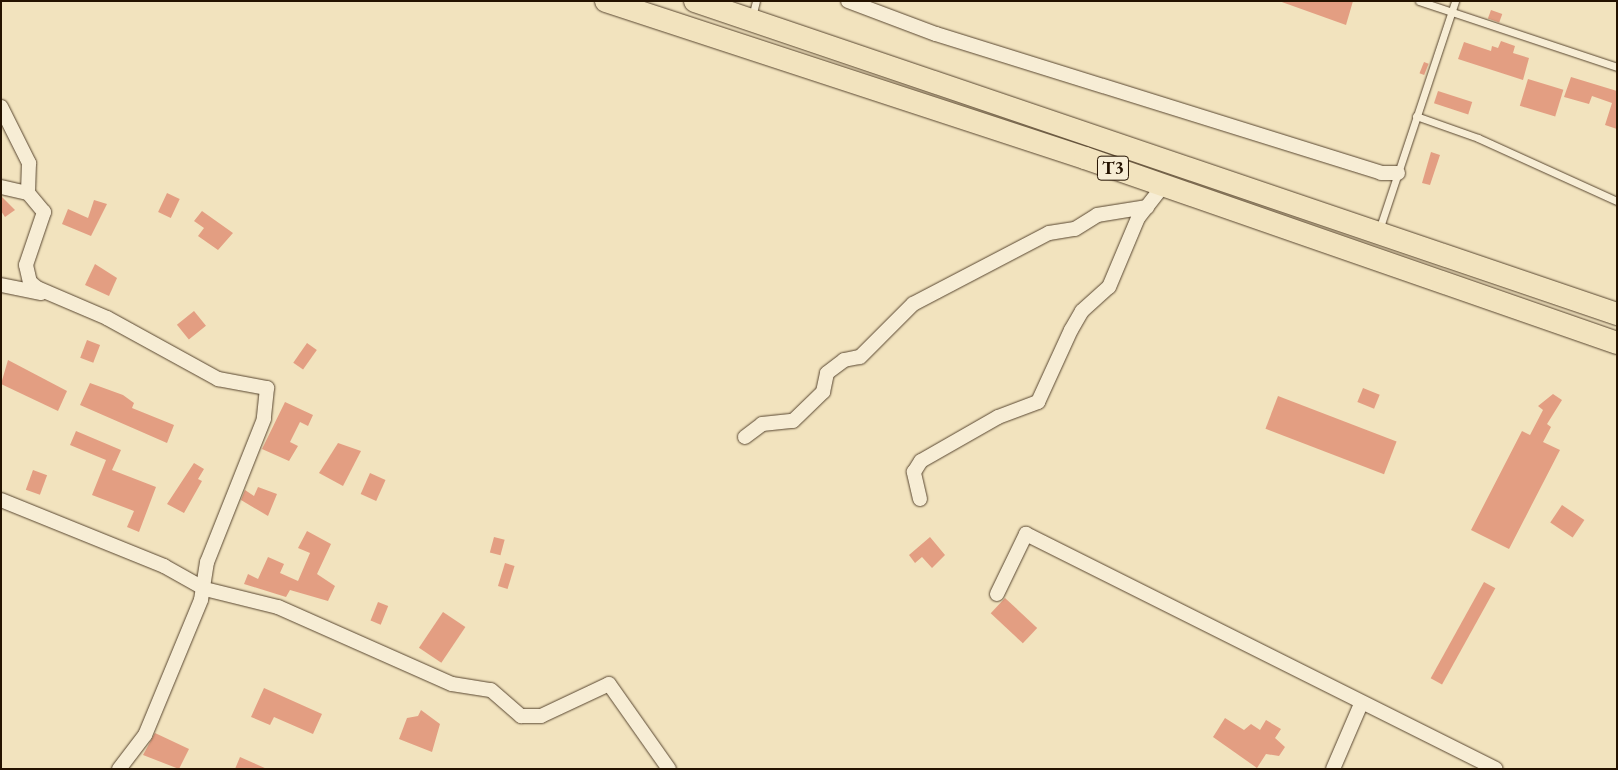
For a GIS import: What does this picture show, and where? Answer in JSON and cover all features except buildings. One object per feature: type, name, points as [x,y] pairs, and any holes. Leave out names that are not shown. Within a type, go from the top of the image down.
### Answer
[{"type":"highway","name":"T3","points":[[606,1],[1163,186],[1617,343]]},
{"type":"highway","name":"T3","points":[[695,1],[754,11],[1378,233],[1617,314]]},
{"type":"street","points":[[848,1],[1372,170],[1398,173]]},
{"type":"street","points":[[1,107],[29,163],[28,193]]},
{"type":"street","points":[[920,498],[914,472],[921,461],[990,421],[1038,402],[1071,330],[1082,311],[1109,287],[1146,207],[1163,186]]},
{"type":"street","points":[[1,187],[28,193],[44,212],[26,273],[37,288],[107,318],[218,379],[267,388],[264,419],[207,562],[203,588],[145,735],[118,769]]},
{"type":"street","points":[[745,437],[762,424],[793,421],[823,392],[827,373],[844,360],[860,357],[913,304],[1049,233],[1075,229],[1097,215],[1146,207]]},
{"type":"street","points":[[1,285],[54,296]]},
{"type":"street","points":[[1,500],[164,566],[203,588],[278,607],[452,684],[491,690],[521,716],[541,716],[609,684],[669,769]]},
{"type":"street","points":[[997,594],[1026,534],[1361,704],[1496,769]]},
{"type":"street","points":[[1332,769],[1361,704]]},
{"type":"lane","points":[[1419,1],[1617,66]]},
{"type":"lane","points":[[1378,233],[1455,1]]},
{"type":"lane","points":[[1416,116],[1478,138],[1617,201]]}]
